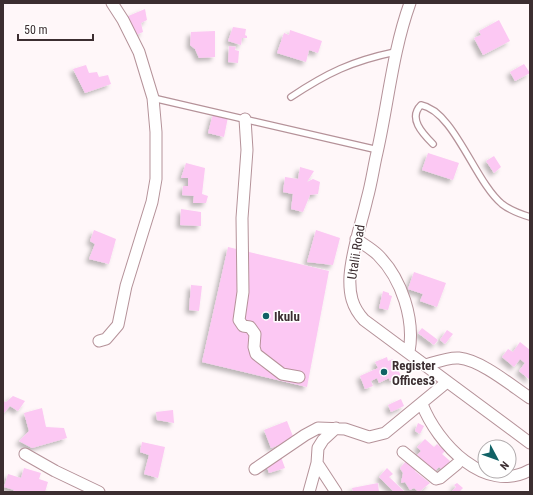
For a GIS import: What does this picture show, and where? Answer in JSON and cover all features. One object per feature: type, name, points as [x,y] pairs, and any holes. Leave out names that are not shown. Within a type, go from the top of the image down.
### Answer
[{"type":"street","points":[[99,341],[106,338],[118,325],[126,286],[152,202],[156,179],[156,132],[153,98],[139,52],[123,20],[112,3]]},
{"type":"street","name":"Utalii Road","points":[[410,3],[395,52],[378,150],[356,240],[350,276],[352,303],[355,311],[364,320],[530,443]]},
{"type":"street","points":[[245,119],[247,150],[242,218],[243,292],[239,320],[243,326],[250,327],[255,334],[254,347],[256,354],[282,374],[299,377]]},
{"type":"street","points":[[356,240],[378,254],[388,266],[395,279],[410,316],[411,340],[409,352]]},
{"type":"street","points":[[426,365],[458,358],[466,359],[480,366],[530,398]]},
{"type":"street","points":[[255,469],[313,431],[323,428],[336,428],[369,437],[378,436],[385,433],[447,382]]},
{"type":"street","points":[[422,404],[432,426],[457,464],[469,477]]},
{"type":"street","points":[[309,492],[317,463],[320,444],[336,428]]},
{"type":"street","points":[[403,452],[436,479],[440,478],[457,464]]},
{"type":"street","points":[[25,454],[56,472],[99,492]]},
{"type":"street","points":[[317,463],[336,492]]},
{"type":"street","points":[[506,488],[524,478],[530,470]]},
{"type":"lane","points":[[290,97],[339,68],[367,58],[395,52]]},
{"type":"lane","points":[[153,98],[378,150]]},
{"type":"lane","points":[[433,144],[425,136],[415,116],[416,110],[421,105],[428,106],[435,111],[448,125],[462,145],[482,181],[495,197],[512,211],[530,217]]},
{"type":"building","points":[[145,9],[147,20],[141,23],[143,32],[136,35],[126,17]]},
{"type":"building","points":[[499,20],[510,41],[483,55],[474,38],[481,35],[479,31]]},
{"type":"building","points":[[233,27],[246,29],[245,35],[247,38],[242,38],[241,45],[228,41]]},
{"type":"building","points":[[290,30],[322,41],[318,53],[309,50],[306,62],[277,53],[284,33],[289,35]]},
{"type":"building","points":[[215,31],[215,57],[199,58],[195,49],[190,45],[191,32]]},
{"type":"building","points":[[229,46],[236,47],[235,50],[239,51],[238,63],[228,62]]},
{"type":"building","points":[[524,64],[530,73],[515,81],[510,72]]},
{"type":"building","points":[[86,65],[89,73],[97,72],[99,77],[108,75],[111,84],[85,93],[73,69]]},
{"type":"building","points":[[213,114],[228,117],[224,137],[208,133]]},
{"type":"building","points":[[428,153],[459,163],[453,180],[422,170]]},
{"type":"building","points":[[494,156],[501,167],[494,173],[486,161]]},
{"type":"building","points":[[186,163],[205,168],[202,194],[208,196],[206,203],[193,203],[194,196],[182,195],[183,186],[188,186],[188,178],[181,178]]},
{"type":"building","points":[[300,167],[314,171],[307,182],[313,179],[320,182],[318,194],[310,195],[303,212],[291,209],[293,194],[283,192],[285,177],[298,179]]},
{"type":"building","points":[[181,209],[201,212],[201,226],[180,225]]},
{"type":"building","points":[[94,230],[116,239],[109,264],[89,259],[95,244],[90,241]]},
{"type":"building","points":[[316,230],[340,238],[333,265],[307,262]]},
{"type":"building","name":"Ikulu","points":[[228,247],[329,271],[307,387],[202,362]]},
{"type":"building","points":[[414,272],[446,283],[437,307],[420,301],[423,294],[408,289]]},
{"type":"building","points":[[191,285],[202,286],[199,311],[189,310]]},
{"type":"building","points":[[383,291],[392,296],[388,310],[379,308]]},
{"type":"building","points":[[422,328],[438,340],[434,345],[418,333]]},
{"type":"building","points":[[447,330],[453,334],[445,344],[440,340]]},
{"type":"building","points":[[520,342],[530,350],[530,380],[519,371],[525,363],[520,359],[514,367],[502,357],[508,349],[513,352]]},
{"type":"building","name":"Register Offices3","points":[[387,357],[388,361],[393,359],[401,376],[390,381],[389,378],[379,383],[377,378],[371,381],[373,386],[365,389],[360,376],[378,368],[375,362]]},
{"type":"building","points":[[13,396],[25,401],[18,411],[10,406],[3,414],[3,401],[6,402]]},
{"type":"building","points":[[401,399],[404,406],[391,412],[388,405]]},
{"type":"building","points":[[42,408],[46,427],[64,428],[67,438],[32,448],[19,441],[29,431],[24,413]]},
{"type":"building","points":[[173,410],[174,423],[157,420],[156,412]]},
{"type":"building","points":[[287,421],[294,439],[271,448],[264,430]]},
{"type":"building","points":[[418,423],[424,426],[420,434],[415,431]]},
{"type":"building","points":[[425,439],[434,447],[437,444],[445,451],[442,454],[450,461],[443,470],[439,467],[435,471],[417,455],[421,451],[417,447]]},
{"type":"building","points":[[142,442],[165,447],[158,478],[144,474],[149,455],[140,452]]},
{"type":"building","points":[[281,457],[285,468],[269,473],[265,462]]},
{"type":"building","points":[[407,460],[416,468],[415,471],[430,483],[419,492],[414,488],[410,490],[405,482],[401,483],[403,473],[400,468]]},
{"type":"building","points":[[24,468],[41,473],[39,479],[48,482],[45,492],[13,492],[14,490],[4,487],[8,474],[21,478]]},
{"type":"building","points":[[387,468],[393,474],[389,477],[405,492],[394,492],[379,477]]},
{"type":"building","points":[[378,483],[379,492],[353,492],[352,488]]},
{"type":"building","points":[[457,483],[463,488],[459,492],[451,492],[456,487],[454,485]]},
{"type":"place","name":"Ikulu","points":[[266,316]]},
{"type":"place","name":"Register Offices3","points":[[384,372]]}]
